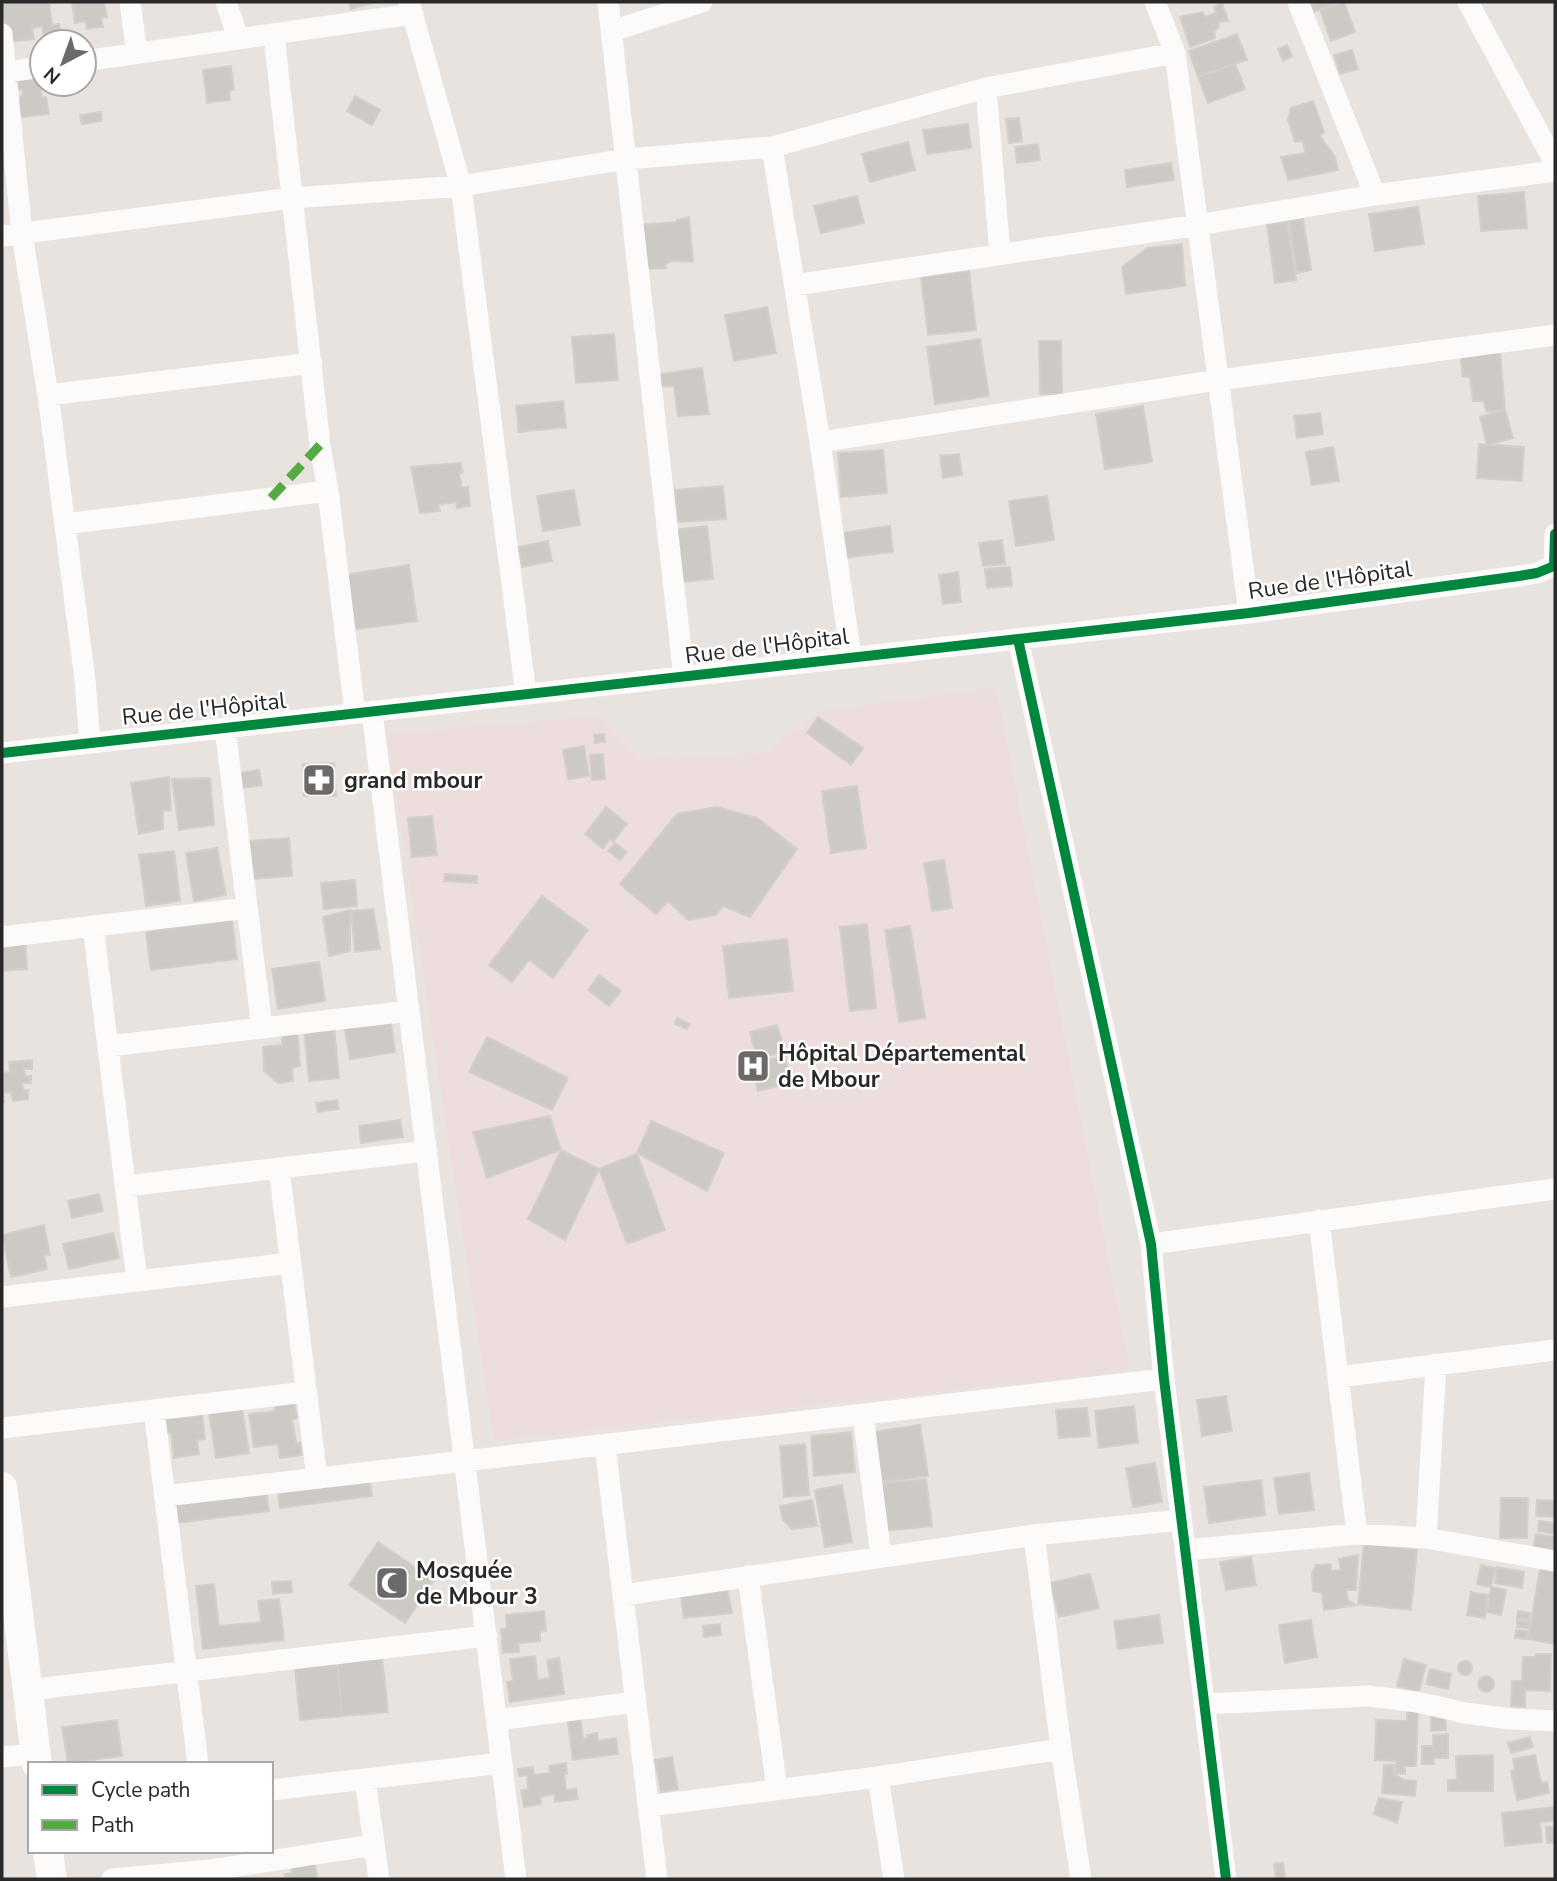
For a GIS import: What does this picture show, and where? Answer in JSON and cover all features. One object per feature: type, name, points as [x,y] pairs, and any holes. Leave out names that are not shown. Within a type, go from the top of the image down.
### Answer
[{"type":"main road","points":[[2,1487],[10,1618],[28,1689],[36,1759]]},
{"type":"main road","points":[[48,1853],[52,1879]]},
{"type":"street","points":[[130,2],[137,53]]},
{"type":"street","points":[[226,2],[238,37]]},
{"type":"street","points":[[608,2],[684,677]]},
{"type":"street","points":[[611,31],[702,2]]},
{"type":"street","points":[[1154,2],[1175,53],[1249,613]]},
{"type":"street","points":[[1298,2],[1375,195]]},
{"type":"street","points":[[1468,2],[1555,163]]},
{"type":"street","points":[[98,59],[238,37],[274,36],[411,8],[461,186],[526,694]]},
{"type":"street","points":[[2,34],[7,72],[12,235],[48,395],[85,680],[90,743]]},
{"type":"street","points":[[274,36],[320,445],[409,1011],[516,1879]]},
{"type":"street","points":[[12,235],[292,198],[461,186],[626,159],[772,147],[986,88],[1175,53]]},
{"type":"street","points":[[7,72],[28,69]]},
{"type":"street","points":[[986,88],[1000,254]]},
{"type":"street","points":[[772,147],[820,442],[851,657]]},
{"type":"street","points":[[794,285],[1198,225],[1375,195],[1555,171]]},
{"type":"street","points":[[820,442],[1218,380],[1555,335]]},
{"type":"street","points":[[48,395],[312,363]]},
{"type":"street","points":[[65,524],[328,491]]},
{"type":"street","points":[[1549,568],[1555,534]]},
{"type":"street","name":"Rue de l'Hôpital","points":[[2,753],[1249,613],[1549,568]]},
{"type":"street","points":[[1018,639],[1151,1244],[1164,1379],[1226,1879]]},
{"type":"street","points":[[225,728],[262,1028]]},
{"type":"street","points":[[2,937],[247,908]]},
{"type":"street","points":[[93,926],[137,1281]]},
{"type":"street","points":[[108,1046],[409,1011]]},
{"type":"street","points":[[125,1186],[427,1151]]},
{"type":"street","points":[[279,1168],[317,1478]]},
{"type":"street","points":[[1151,1244],[1555,1189]]},
{"type":"street","points":[[1319,1220],[1357,1534]]},
{"type":"street","points":[[2,1297],[290,1263]]},
{"type":"street","points":[[1338,1377],[1555,1350]]},
{"type":"street","points":[[1426,1538],[1436,1364]]},
{"type":"street","points":[[164,1496],[1164,1379]]},
{"type":"street","points":[[2,1428],[306,1392]]},
{"type":"street","points":[[154,1410],[198,1762]]},
{"type":"street","points":[[863,1414],[881,1556]]},
{"type":"street","points":[[605,1444],[657,1879]]},
{"type":"street","points":[[623,1595],[1034,1535],[1181,1520]]},
{"type":"street","points":[[1185,1550],[1357,1534],[1426,1538],[1555,1561]]},
{"type":"street","points":[[1034,1535],[1061,1749],[1081,1879]]},
{"type":"street","points":[[748,1576],[777,1788]]},
{"type":"street","points":[[28,1689],[486,1636]]},
{"type":"street","points":[[1204,1704],[1369,1696],[1418,1702],[1476,1715],[1555,1721]]},
{"type":"street","points":[[497,1720],[635,1702]]},
{"type":"street","points":[[648,1805],[878,1777],[1061,1749]]},
{"type":"street","points":[[2,1757],[36,1759]]},
{"type":"street","points":[[273,1790],[502,1763]]},
{"type":"street","points":[[878,1777],[894,1879]]},
{"type":"street","points":[[365,1779],[379,1879]]},
{"type":"street","points":[[112,1879],[210,1861],[374,1845]]},
{"type":"shaded area","name":"Hôpital Départemental de Mbour","points":[[996,688],[1130,1371],[494,1441],[387,734],[600,716],[639,760],[765,753],[820,711]]},
{"type":"building","points":[[2,2],[56,2],[49,3],[52,25],[59,24],[60,28],[28,28],[28,40],[7,42]]},
{"type":"building","points":[[72,2],[104,2],[107,17],[101,18],[103,27],[87,28],[85,21],[75,23]]},
{"type":"building","points":[[349,2],[376,2],[351,9]]},
{"type":"building","points":[[1311,2],[1335,2],[1335,3],[1314,12]]},
{"type":"building","points":[[1344,2],[1355,32],[1331,41],[1320,10]]},
{"type":"building","points":[[1222,3],[1228,21],[1218,22],[1215,38],[1190,47],[1180,17],[1202,12],[1206,17],[1216,13],[1214,7]]},
{"type":"building","points":[[1237,34],[1247,60],[1198,77],[1189,51]]},
{"type":"building","points":[[1287,45],[1292,56],[1283,61],[1278,49]]},
{"type":"building","points":[[1352,50],[1358,69],[1340,74],[1334,55]]},
{"type":"building","points":[[1235,63],[1245,89],[1208,103],[1198,77]]},
{"type":"building","points":[[231,66],[234,90],[229,91],[230,100],[207,103],[203,70]]},
{"type":"building","points":[[11,67],[28,73],[28,98],[46,98],[49,114],[18,118],[15,97],[23,96],[22,89],[15,90]]},
{"type":"building","points":[[355,96],[380,110],[372,125],[347,111]]},
{"type":"building","points":[[1313,101],[1324,132],[1320,136],[1335,157],[1338,170],[1288,180],[1281,157],[1305,153],[1303,141],[1295,142],[1288,120],[1291,108]]},
{"type":"building","points":[[101,112],[102,121],[82,124],[80,115]]},
{"type":"building","points":[[1019,118],[1022,141],[1009,143],[1006,119]]},
{"type":"building","points":[[968,124],[971,148],[927,154],[923,130]]},
{"type":"building","points":[[908,142],[915,170],[870,182],[862,154]]},
{"type":"building","points":[[1038,144],[1040,160],[1017,163],[1015,147]]},
{"type":"building","points":[[1171,163],[1174,180],[1127,187],[1125,170]]},
{"type":"building","points":[[1524,192],[1527,228],[1481,231],[1478,196]]},
{"type":"building","points":[[857,196],[864,223],[821,233],[814,206]]},
{"type":"building","points":[[1418,207],[1424,244],[1375,251],[1369,214]]},
{"type":"building","points":[[689,217],[693,262],[671,261],[665,264],[666,268],[643,269],[641,225],[677,222]]},
{"type":"building","points":[[1303,219],[1311,270],[1297,273],[1289,221]]},
{"type":"building","points":[[1287,222],[1296,280],[1275,283],[1267,225]]},
{"type":"building","points":[[1182,244],[1185,286],[1126,294],[1122,267],[1147,248]]},
{"type":"building","points":[[969,271],[976,330],[928,335],[921,277]]},
{"type":"building","points":[[767,307],[776,353],[734,361],[725,315]]},
{"type":"building","points":[[614,334],[618,380],[576,383],[572,337]]},
{"type":"building","points":[[980,339],[989,396],[935,404],[927,347]]},
{"type":"building","points":[[1039,341],[1061,341],[1062,394],[1040,394]]},
{"type":"building","points":[[1500,351],[1505,410],[1487,412],[1483,401],[1473,401],[1470,377],[1463,376],[1460,352]]},
{"type":"building","points":[[702,368],[709,414],[678,416],[674,386],[655,387],[653,375]]},
{"type":"building","points":[[563,401],[566,427],[519,432],[516,406]]},
{"type":"building","points":[[1143,406],[1152,462],[1105,469],[1096,414]]},
{"type":"building","points":[[1505,410],[1513,438],[1487,445],[1480,417]]},
{"type":"building","points":[[1320,413],[1323,434],[1297,438],[1294,416]]},
{"type":"building","points":[[1479,444],[1524,447],[1522,481],[1477,478]]},
{"type":"building","points":[[1333,447],[1339,481],[1312,485],[1306,452]]},
{"type":"building","points":[[883,450],[887,493],[841,497],[838,453]]},
{"type":"building","points":[[959,454],[962,475],[943,478],[940,456]]},
{"type":"building","points":[[460,463],[463,472],[459,474],[462,488],[468,487],[470,506],[457,508],[456,502],[438,505],[440,511],[420,513],[411,467]]},
{"type":"building","points":[[723,486],[726,519],[678,522],[675,490]]},
{"type":"building","points":[[574,490],[580,525],[543,531],[537,496]]},
{"type":"building","points":[[1047,496],[1054,540],[1016,546],[1009,501]]},
{"type":"building","points":[[707,526],[713,579],[679,582],[673,530]]},
{"type":"building","points":[[890,526],[893,552],[844,558],[840,533]]},
{"type":"building","points":[[1002,540],[1005,564],[983,566],[979,543]]},
{"type":"building","points":[[548,541],[552,561],[522,567],[518,547]]},
{"type":"building","points":[[409,565],[417,621],[351,630],[343,575]]},
{"type":"building","points":[[1010,567],[1012,586],[987,588],[985,569]]},
{"type":"building","points":[[958,572],[961,602],[943,604],[939,575]]},
{"type":"building","points":[[818,717],[863,748],[851,765],[807,733]]},
{"type":"building","points":[[604,734],[605,742],[595,743],[594,735]]},
{"type":"building","points":[[584,746],[589,776],[568,779],[563,750]]},
{"type":"building","points":[[603,754],[605,779],[592,780],[590,755]]},
{"type":"building","name":"grand mbour","points":[[334,763],[336,796],[304,796],[303,764]]},
{"type":"building","points":[[259,770],[262,785],[242,788],[240,773]]},
{"type":"building","points":[[169,777],[171,810],[163,811],[163,829],[139,834],[131,783]]},
{"type":"building","points":[[210,778],[214,825],[179,830],[172,779]]},
{"type":"building","points":[[857,786],[866,848],[831,853],[822,791]]},
{"type":"building","points":[[606,807],[627,824],[613,842],[610,839],[603,849],[585,834]]},
{"type":"building","points":[[716,807],[757,818],[797,849],[750,917],[723,906],[716,915],[688,920],[668,901],[656,914],[620,884],[677,814]]},
{"type":"building","points":[[432,816],[437,855],[412,857],[408,818]]},
{"type":"building","points":[[289,838],[292,876],[251,879],[248,841]]},
{"type":"building","points":[[615,843],[627,852],[620,860],[608,851]]},
{"type":"building","points":[[217,848],[226,895],[194,901],[186,853]]},
{"type":"building","points":[[174,851],[180,901],[146,906],[139,855]]},
{"type":"building","points":[[944,860],[952,908],[932,911],[924,863]]},
{"type":"building","points":[[445,874],[477,876],[477,883],[444,881]]},
{"type":"building","points":[[355,880],[357,906],[324,909],[321,883]]},
{"type":"building","points":[[542,896],[588,930],[553,978],[529,960],[512,982],[489,965]]},
{"type":"building","points":[[373,909],[380,949],[355,952],[351,911]]},
{"type":"building","points":[[350,910],[350,951],[329,956],[323,917]]},
{"type":"building","points":[[232,920],[237,959],[151,970],[146,932]]},
{"type":"building","points":[[867,924],[876,1008],[850,1011],[840,927]]},
{"type":"building","points":[[910,926],[925,1018],[899,1022],[885,930]]},
{"type":"building","points":[[2,939],[25,939],[27,969],[2,971]]},
{"type":"building","points":[[787,939],[793,991],[729,998],[723,946]]},
{"type":"building","points":[[319,962],[325,1001],[278,1009],[272,969]]},
{"type":"building","points":[[599,975],[621,991],[609,1006],[588,990]]},
{"type":"building","points":[[390,1016],[395,1052],[350,1059],[344,1023]]},
{"type":"building","points":[[677,1018],[690,1024],[687,1029],[675,1024]]},
{"type":"building","points":[[777,1025],[785,1051],[757,1059],[750,1032]]},
{"type":"building","points":[[334,1026],[339,1078],[309,1081],[304,1029]]},
{"type":"building","points":[[297,1029],[300,1066],[292,1068],[293,1081],[278,1083],[264,1071],[263,1047],[282,1045],[282,1031]]},
{"type":"building","points":[[487,1037],[568,1078],[552,1110],[469,1072]]},
{"type":"building","points":[[785,1056],[791,1083],[758,1091],[752,1064]]},
{"type":"building","points":[[32,1060],[32,1069],[24,1069],[25,1077],[31,1076],[31,1083],[22,1083],[24,1091],[28,1090],[28,1099],[13,1101],[11,1092],[3,1093],[2,1102],[2,1073],[10,1072],[9,1062]]},
{"type":"building","points":[[337,1100],[339,1109],[318,1112],[316,1103]]},
{"type":"building","points":[[550,1116],[561,1150],[487,1178],[473,1132]]},
{"type":"building","points":[[400,1120],[403,1137],[361,1143],[359,1126]]},
{"type":"building","points":[[651,1121],[724,1153],[707,1191],[637,1153]]},
{"type":"building","points":[[561,1150],[599,1169],[565,1240],[528,1219]]},
{"type":"building","points":[[637,1153],[665,1230],[627,1244],[599,1169]]},
{"type":"building","points":[[99,1194],[103,1211],[72,1218],[68,1201]]},
{"type":"building","points":[[44,1225],[50,1255],[44,1256],[47,1269],[11,1277],[2,1235]]},
{"type":"building","points":[[113,1233],[119,1258],[69,1269],[63,1244]]},
{"type":"building","points":[[1226,1396],[1232,1431],[1202,1436],[1197,1400]]},
{"type":"building","points":[[241,1401],[249,1453],[216,1458],[208,1406]]},
{"type":"building","points":[[294,1401],[297,1418],[292,1419],[296,1443],[300,1443],[302,1455],[280,1458],[278,1444],[254,1447],[249,1414],[275,1411],[274,1404]]},
{"type":"building","points":[[1134,1406],[1138,1443],[1099,1448],[1095,1411]]},
{"type":"building","points":[[1087,1408],[1090,1436],[1059,1438],[1056,1410]]},
{"type":"building","points":[[174,1410],[176,1419],[202,1415],[205,1439],[197,1440],[199,1454],[174,1458],[171,1433],[159,1435],[159,1412]]},
{"type":"building","points":[[920,1425],[928,1476],[881,1482],[874,1432]]},
{"type":"building","points":[[851,1432],[855,1472],[814,1476],[811,1436]]},
{"type":"building","points":[[805,1444],[809,1495],[784,1497],[780,1446]]},
{"type":"building","points":[[1155,1463],[1162,1502],[1133,1507],[1126,1468]]},
{"type":"building","points":[[1309,1473],[1314,1510],[1279,1514],[1274,1478]]},
{"type":"building","points":[[369,1476],[372,1496],[280,1508],[277,1487]]},
{"type":"building","points":[[926,1479],[932,1526],[884,1531],[878,1484]]},
{"type":"building","points":[[1261,1480],[1265,1515],[1209,1523],[1204,1487]]},
{"type":"building","points":[[842,1485],[852,1542],[825,1547],[815,1490]]},
{"type":"building","points":[[266,1490],[269,1511],[177,1523],[174,1502]]},
{"type":"building","points":[[1501,1498],[1528,1498],[1527,1538],[1500,1538]]},
{"type":"building","points":[[812,1500],[817,1526],[792,1529],[783,1520],[780,1506]]},
{"type":"building","points":[[1537,1500],[1555,1501],[1555,1517],[1536,1516]]},
{"type":"building","points":[[1539,1521],[1555,1523],[1555,1534],[1538,1531]]},
{"type":"building","points":[[1536,1534],[1555,1537],[1555,1551],[1533,1548]]},
{"type":"building","name":"Mosquée de Mbour 3","points":[[378,1542],[434,1580],[405,1623],[349,1585]]},
{"type":"building","points":[[1364,1543],[1417,1550],[1411,1610],[1358,1604]]},
{"type":"building","points":[[1358,1555],[1356,1590],[1347,1590],[1348,1600],[1356,1605],[1324,1610],[1322,1593],[1313,1591],[1312,1573],[1316,1565],[1331,1564],[1331,1571],[1341,1570],[1339,1559]]},
{"type":"building","points":[[1251,1557],[1256,1585],[1226,1590],[1220,1562]]},
{"type":"building","points":[[1481,1565],[1495,1568],[1491,1587],[1477,1584]]},
{"type":"building","points":[[1497,1567],[1524,1572],[1522,1588],[1495,1583]]},
{"type":"building","points":[[1540,1569],[1555,1572],[1555,1644],[1528,1639]]},
{"type":"building","points":[[1090,1574],[1099,1608],[1059,1617],[1050,1583]]},
{"type":"building","points":[[291,1581],[292,1592],[273,1594],[272,1582]]},
{"type":"building","points":[[726,1582],[732,1613],[684,1618],[681,1596]]},
{"type":"building","points":[[214,1584],[219,1626],[261,1622],[258,1601],[279,1599],[284,1640],[203,1649],[196,1586]]},
{"type":"building","points":[[1491,1587],[1506,1590],[1501,1615],[1487,1612]]},
{"type":"building","points":[[1471,1592],[1488,1595],[1485,1618],[1467,1615]]},
{"type":"building","points":[[544,1611],[546,1631],[540,1632],[540,1641],[518,1643],[519,1652],[503,1653],[501,1629],[507,1628],[506,1615]]},
{"type":"building","points":[[1518,1611],[1530,1613],[1529,1620],[1517,1618]]},
{"type":"building","points":[[1159,1615],[1163,1643],[1118,1649],[1114,1621]]},
{"type":"building","points":[[1311,1620],[1317,1657],[1285,1663],[1279,1625]]},
{"type":"building","points":[[1517,1620],[1529,1621],[1528,1628],[1517,1627]]},
{"type":"building","points":[[720,1624],[721,1635],[704,1637],[703,1626]]},
{"type":"building","points":[[1516,1630],[1528,1631],[1527,1639],[1515,1638]]},
{"type":"building","points":[[1536,1654],[1551,1654],[1550,1691],[1525,1690],[1525,1707],[1511,1706],[1512,1681],[1522,1681],[1523,1657],[1536,1657]]},
{"type":"building","points":[[535,1656],[538,1680],[550,1678],[547,1660],[559,1658],[564,1694],[510,1702],[507,1682],[513,1681],[510,1659]]},
{"type":"building","points":[[382,1658],[388,1712],[342,1716],[337,1662]]},
{"type":"building","points":[[1404,1659],[1426,1665],[1419,1692],[1397,1686]]},
{"type":"building","points":[[1462,1661],[1468,1661],[1472,1668],[1468,1675],[1462,1675],[1458,1671],[1458,1665]]},
{"type":"building","points":[[337,1662],[342,1716],[300,1720],[295,1667]]},
{"type":"building","points":[[1430,1669],[1451,1674],[1448,1689],[1426,1684]]},
{"type":"building","points":[[1486,1676],[1494,1684],[1486,1692],[1478,1684]]},
{"type":"building","points":[[1407,1711],[1418,1711],[1416,1766],[1405,1766],[1405,1774],[1395,1773],[1396,1761],[1375,1760],[1376,1720],[1407,1721]]},
{"type":"building","points":[[580,1714],[583,1739],[588,1738],[587,1735],[597,1733],[598,1741],[616,1738],[618,1754],[573,1760],[567,1715]]},
{"type":"building","points":[[1431,1714],[1445,1714],[1446,1730],[1431,1731]]},
{"type":"building","points":[[117,1720],[122,1756],[68,1762],[62,1727]]},
{"type":"building","points":[[1448,1734],[1448,1758],[1434,1758],[1434,1764],[1422,1764],[1422,1746],[1433,1746],[1433,1735]]},
{"type":"building","points":[[1530,1737],[1533,1747],[1511,1753],[1508,1743]]},
{"type":"building","points":[[1493,1755],[1493,1791],[1448,1791],[1448,1780],[1457,1780],[1456,1756]]},
{"type":"building","points":[[1535,1755],[1541,1783],[1547,1782],[1549,1793],[1517,1800],[1511,1771],[1515,1770],[1513,1759]]},
{"type":"building","points":[[672,1757],[678,1789],[661,1792],[655,1760]]},
{"type":"building","points":[[566,1763],[566,1790],[576,1789],[578,1799],[555,1802],[554,1794],[540,1797],[541,1804],[524,1807],[521,1790],[528,1789],[527,1775],[519,1776],[518,1769],[533,1767],[534,1775],[550,1773],[549,1766]]},
{"type":"building","points":[[1384,1765],[1395,1765],[1393,1773],[1404,1780],[1416,1781],[1415,1796],[1382,1793]]},
{"type":"building","points":[[1379,1798],[1402,1802],[1397,1823],[1374,1814]]},
{"type":"building","points":[[1555,1807],[1555,1821],[1540,1822],[1542,1842],[1505,1846],[1502,1813]]},
{"type":"building","points":[[1555,1826],[1555,1843],[1547,1843],[1546,1827]]},
{"type":"building","points":[[314,1856],[317,1879],[285,1879],[285,1874],[292,1873],[291,1865]]},
{"type":"building","points":[[1283,1863],[1285,1879],[1276,1879],[1274,1864]]},
{"type":"marked path","points":[[271,498],[320,445]]},
{"type":"cycle path","points":[[2,753],[1249,613],[1519,576],[1554,566],[1555,534]]},
{"type":"cycle path","points":[[1018,639],[1151,1244],[1164,1379],[1226,1879]]},
{"type":"place","name":"grand mbour","points":[[319,780]]},
{"type":"place","name":"Hôpital Départemental de Mbour","points":[[753,1066]]},
{"type":"place","name":"Mosquée de Mbour 3","points":[[392,1583]]}]
